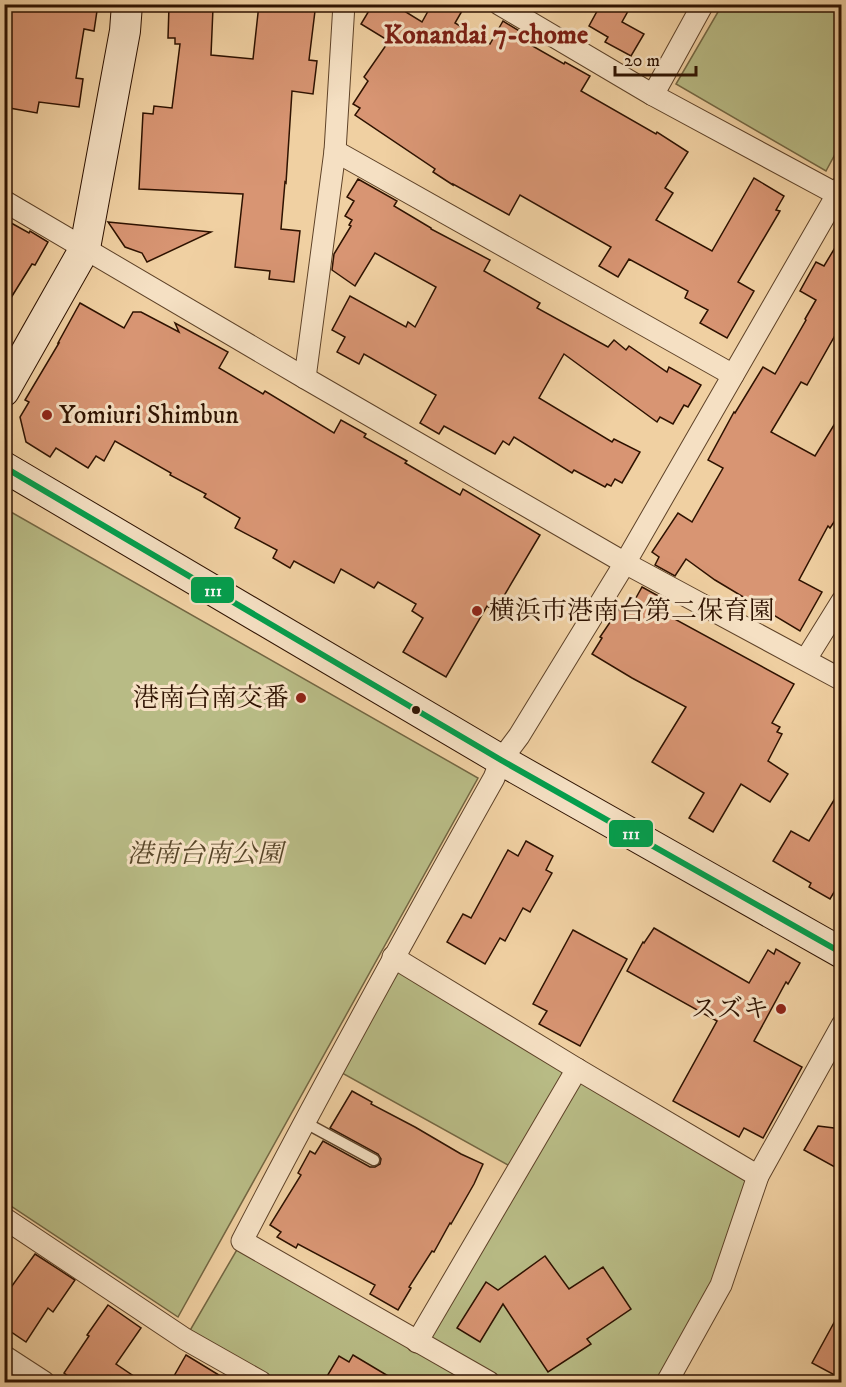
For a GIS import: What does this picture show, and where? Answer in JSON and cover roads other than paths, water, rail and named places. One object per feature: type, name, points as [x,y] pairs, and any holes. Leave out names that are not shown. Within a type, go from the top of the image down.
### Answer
[{"type":"street","points":[[4,391],[85,248],[125,31],[127,4]]},
{"type":"street","points":[[305,378],[335,151],[344,4]]},
{"type":"street","points":[[489,1383],[242,1241],[393,957],[494,778],[501,760],[519,736],[625,563],[840,192],[653,95],[500,4]]},
{"type":"street","points":[[653,95],[703,4]]},
{"type":"street","points":[[335,151],[733,375]]},
{"type":"street","points":[[4,201],[625,563],[842,680]]},
{"type":"street","points":[[4,467],[501,760],[842,953]]},
{"type":"street","points":[[806,659],[842,601]]},
{"type":"street","points":[[393,957],[758,1176]]},
{"type":"street","points":[[667,1383],[721,1285],[758,1176],[842,1025]]},
{"type":"street","points":[[417,1342],[577,1069]]},
{"type":"street","points":[[4,1218],[185,1339],[261,1383]]},
{"type":"street","points":[[4,1356],[21,1376],[44,1383]]},
{"type":"lane","points":[[304,1122],[374,1160]]},
{"type":"place","name":"Yomiuri Shimbun","points":[[47,415]]},
{"type":"place","name":"横浜市港南台第二保育園","points":[[477,611]]},
{"type":"place","name":"港南台南交番","points":[[301,698]]},
{"type":"place","name":"スズキ","points":[[781,1009]]},
{"type":"district","name":"Konandai 7-chome","points":[[486,35]]},
{"type":"park label","name":"港南台南公園","points":[[205,854]]}]
